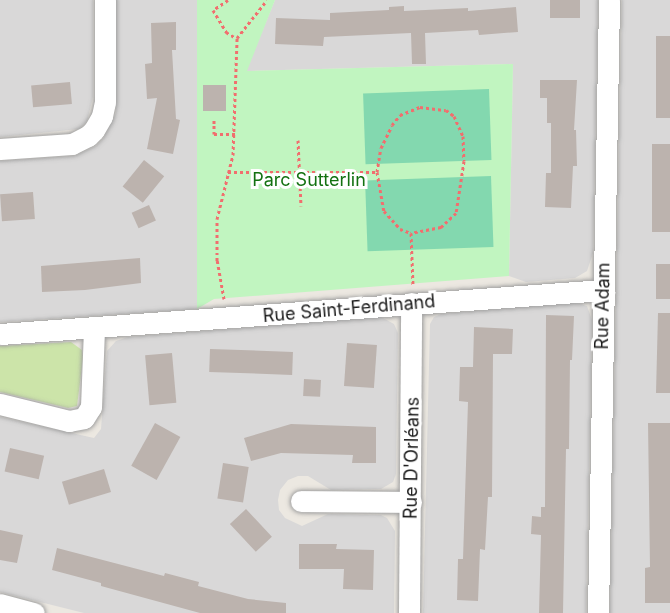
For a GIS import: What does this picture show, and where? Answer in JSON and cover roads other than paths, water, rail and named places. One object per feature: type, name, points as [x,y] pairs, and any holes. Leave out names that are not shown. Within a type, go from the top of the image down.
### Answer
[{"type":"street","points":[[0,149],[72,144],[88,136],[99,124],[105,102],[105,0]]},
{"type":"street","name":"Rue Adam","points":[[598,613],[609,0]]},
{"type":"street","name":"Rue Saint-Ferdinand","points":[[0,334],[604,290]]},
{"type":"street","name":"Rue D'Orléans","points":[[409,613],[411,303]]},
{"type":"street","points":[[0,404],[73,421],[84,418],[91,407],[94,328]]},
{"type":"street","points":[[301,501],[411,502]]},
{"type":"street","points":[[0,604],[34,613]]},
{"type":"park label","name":"Parc Sutterlin","points":[[309,180]]}]
